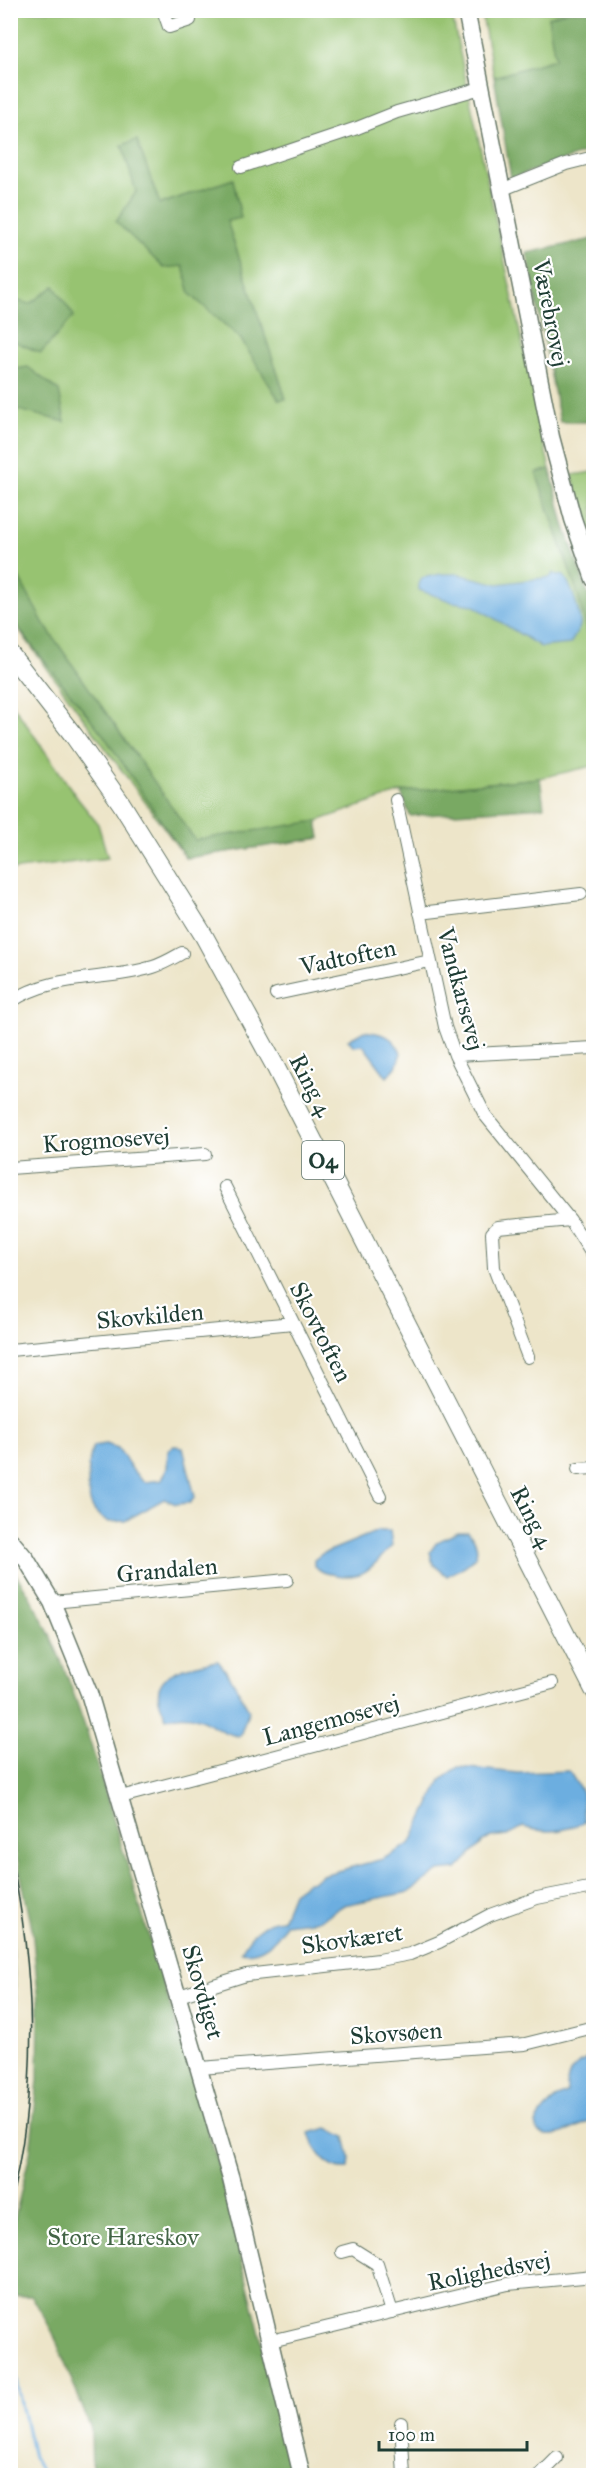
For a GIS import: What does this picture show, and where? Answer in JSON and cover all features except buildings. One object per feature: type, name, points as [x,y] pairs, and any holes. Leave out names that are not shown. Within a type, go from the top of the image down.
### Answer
[{"type":"main road","name":"Ring 4","points":[[10,654],[74,735],[121,803],[210,946],[280,1076],[594,1690]]},
{"type":"street","points":[[163,10],[169,27],[190,20]]},
{"type":"street","name":"Værebrovej","points":[[466,10],[552,437],[573,519],[594,579]]},
{"type":"street","points":[[241,167],[357,129],[397,112],[481,88]]},
{"type":"street","points":[[501,190],[567,164],[594,157]]},
{"type":"street","name":"Vandkarsevej","points":[[396,800],[445,1027],[454,1055],[485,1115],[570,1220],[594,1257]]},
{"type":"street","points":[[420,913],[581,894]]},
{"type":"street","points":[[10,1002],[32,989],[60,980],[154,967],[182,953]]},
{"type":"street","name":"Vadtoften","points":[[276,994],[430,961]]},
{"type":"street","points":[[454,1055],[594,1048]]},
{"type":"street","name":"Krogmosevej","points":[[10,1168],[205,1154]]},
{"type":"street","name":"Skovtoften","points":[[225,1187],[380,1496]]},
{"type":"street","points":[[528,1357],[494,1268],[492,1233],[498,1227],[570,1220]]},
{"type":"street","name":"Skovkilden","points":[[10,1350],[293,1323]]},
{"type":"street","points":[[578,1469],[594,1468]]},
{"type":"street","name":"Skovdiget","points":[[10,1540],[26,1559],[52,1602],[89,1693],[231,2179],[303,2475]]},
{"type":"street","name":"Grandalen","points":[[52,1602],[287,1580]]},
{"type":"street","name":"Langemosevej","points":[[121,1797],[552,1683]]},
{"type":"street","name":"Skovkæret","points":[[179,1996],[246,1975],[380,1960],[410,1954],[440,1942],[490,1915],[537,1898],[594,1887]]},
{"type":"street","name":"Skovsøen","points":[[200,2068],[525,2044],[594,2027]]},
{"type":"street","points":[[342,2252],[353,2249],[377,2264],[392,2312]]},
{"type":"street","name":"Rolighedsvej","points":[[271,2341],[508,2283],[594,2276]]},
{"type":"street","points":[[402,2423],[404,2475]]},
{"type":"street","points":[[539,2475],[557,2458]]},
{"type":"green space","points":[[10,11],[451,11],[545,449],[564,524],[593,609],[593,766],[540,778],[401,792],[317,821],[320,838],[186,858],[11,619]]},
{"type":"green space","points":[[481,11],[568,11],[548,17],[556,59],[494,77]]},
{"type":"green space","points":[[568,11],[593,11],[593,150],[511,178],[494,77],[555,59],[548,17]]},
{"type":"green space","points":[[137,140],[160,204],[233,179],[241,218],[227,221],[286,399],[279,400],[240,338],[190,294],[183,266],[164,268],[116,222],[136,192],[122,145]]},
{"type":"green space","points":[[593,239],[593,425],[591,422],[560,422],[527,253]]},
{"type":"green space","points":[[54,286],[74,316],[41,353],[11,340],[11,299],[30,304]]},
{"type":"green space","points":[[28,367],[59,391],[65,422],[11,408],[11,370]]},
{"type":"green space","points":[[550,469],[564,524],[593,609],[593,662],[592,648],[576,589],[536,473]]},
{"type":"green space","points":[[594,472],[593,546],[572,475]]},
{"type":"green space","points":[[11,563],[44,624],[195,840],[317,821],[320,838],[186,858],[104,736],[11,619]]},
{"type":"green space","points":[[11,702],[98,824],[108,858],[11,870]]},
{"type":"green space","points":[[540,778],[544,807],[410,816],[401,792]]},
{"type":"green space","name":"Store Hareskov","points":[[10,1566],[36,1608],[58,1652],[91,1745],[216,2157],[295,2475],[92,2475],[91,2429],[53,2333],[32,2296],[11,2296],[11,2234],[30,2153],[38,2080],[39,2003],[32,1928],[11,1830]]},
{"type":"green space","points":[[11,1925],[16,2004],[16,2078],[11,2121]]},
{"type":"water","points":[[553,573],[557,576],[563,575],[566,579],[579,615],[580,626],[570,644],[541,647],[473,605],[453,602],[419,590],[422,578],[441,574],[458,574],[498,584],[551,577]]},
{"type":"water","points":[[364,1031],[387,1036],[395,1042],[401,1053],[396,1067],[387,1077],[363,1045],[354,1046],[348,1040]]},
{"type":"water","points":[[106,1444],[118,1448],[134,1472],[145,1482],[162,1480],[167,1468],[168,1450],[174,1446],[183,1447],[195,1497],[190,1503],[176,1504],[164,1499],[125,1521],[109,1522],[94,1510],[88,1489],[93,1446]]},
{"type":"water","points":[[378,1531],[390,1531],[392,1546],[368,1570],[346,1576],[327,1573],[314,1566],[314,1560],[322,1554]]},
{"type":"water","points":[[458,1532],[468,1532],[477,1548],[476,1554],[461,1569],[447,1576],[433,1564],[430,1552],[437,1542]]},
{"type":"water","points":[[218,1661],[229,1675],[249,1710],[240,1736],[228,1733],[195,1717],[184,1715],[166,1718],[160,1701],[159,1689],[170,1675],[189,1666]]},
{"type":"water","points":[[458,1767],[518,1773],[569,1771],[582,1792],[584,1822],[554,1831],[523,1827],[508,1835],[491,1837],[483,1842],[457,1869],[439,1871],[409,1892],[344,1905],[320,1920],[285,1924],[278,1936],[267,1946],[254,1952],[241,1952],[257,1930],[269,1923],[282,1920],[293,1893],[308,1882],[313,1882],[322,1875],[383,1859],[410,1844],[441,1780]]},
{"type":"water","points":[[593,2056],[593,2120],[558,2134],[544,2135],[538,2132],[536,2123],[542,2114],[553,2101],[567,2093],[568,2079],[572,2069]]},
{"type":"water","points":[[328,2128],[345,2137],[350,2157],[349,2169],[341,2169],[328,2164],[314,2147],[309,2133]]},
{"type":"waterway","points":[[10,2354],[33,2457],[45,2476]]},
{"type":"tram line","points":[[10,1854],[25,1941],[31,2030],[26,2118],[10,2205]]}]
